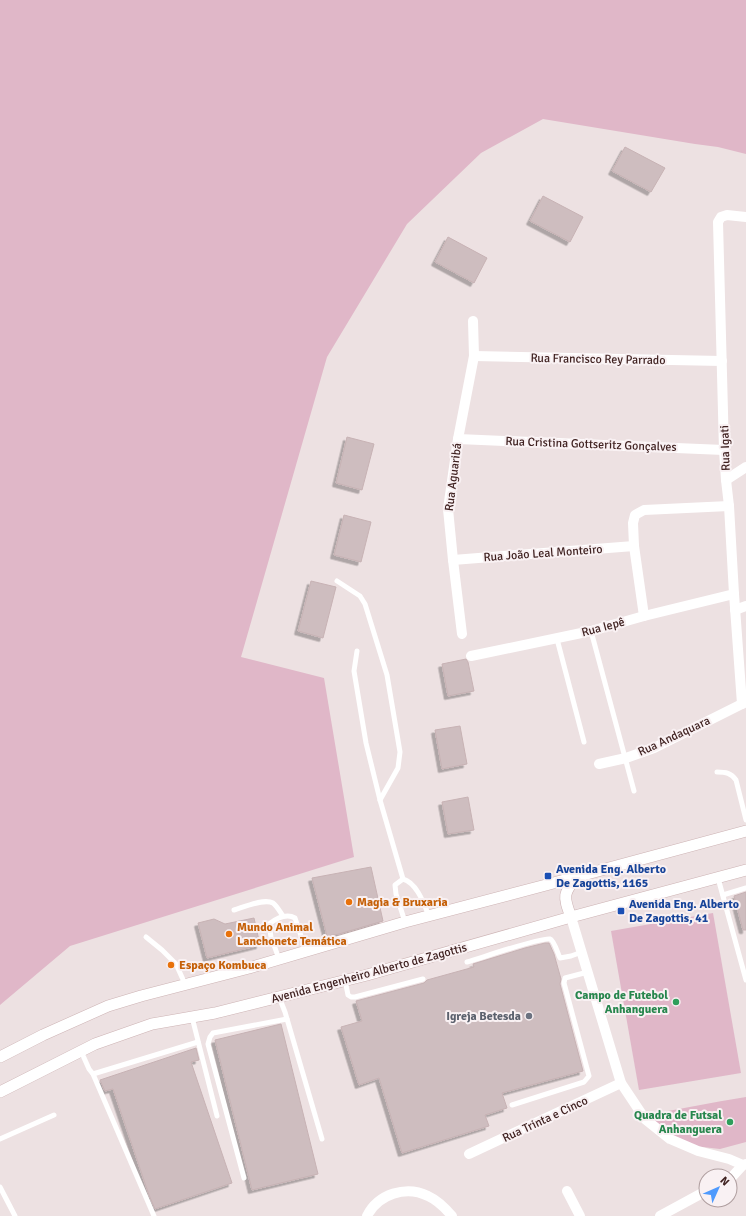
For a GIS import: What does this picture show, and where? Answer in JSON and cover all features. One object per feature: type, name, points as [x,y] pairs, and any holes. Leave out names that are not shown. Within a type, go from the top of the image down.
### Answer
[{"type":"main road","points":[[0,1057],[43,1034],[108,1006],[140,996],[306,952],[404,922],[746,831]]},
{"type":"main road","name":"Avenida Engenheiro Alberto de Zagottis","points":[[0,1092],[81,1050],[119,1034],[152,1024],[215,1013],[280,997],[746,870]]},
{"type":"main road","points":[[571,917],[566,896],[567,890],[577,877]]},
{"type":"street","name":"Rua Igati","points":[[744,703],[735,610],[724,450],[718,222],[721,217],[727,215],[746,217]]},
{"type":"street","name":"Rua Aguaribá","points":[[462,634],[448,509],[458,439],[474,356],[473,321]]},
{"type":"street","name":"Rua Francisco Rey Parrado","points":[[474,356],[722,361]]},
{"type":"street","name":"Rua Cristina Gottseritz Gonçalves","points":[[458,439],[724,450]]},
{"type":"street","points":[[726,480],[746,467]]},
{"type":"street","points":[[644,616],[634,546],[633,523],[636,515],[644,510],[729,506]]},
{"type":"street","name":"Rua João Leal Monteiro","points":[[453,560],[634,546]]},
{"type":"street","name":"Rua Iepê","points":[[471,656],[591,631],[644,616],[734,594]]},
{"type":"street","points":[[735,610],[746,606]]},
{"type":"street","name":"Rua Andaquara","points":[[599,764],[626,758],[654,748],[744,703]]},
{"type":"street","points":[[571,917],[621,1083],[645,1119],[670,1139],[698,1151],[744,1164]]},
{"type":"street","name":"Rua Trinta e Cinco","points":[[469,1154],[621,1083]]},
{"type":"street","points":[[568,1191],[580,1216]]},
{"type":"street","points":[[367,1216],[374,1205],[382,1198],[396,1193],[415,1192],[429,1196],[447,1210],[452,1216]]},
{"type":"street","points":[[660,1216],[698,1196]]},
{"type":"lane","points":[[337,581],[360,596],[365,604],[387,676],[400,752],[398,768],[380,800]]},
{"type":"lane","points":[[591,631],[634,791]]},
{"type":"lane","points":[[557,639],[584,742]]},
{"type":"lane","points":[[357,651],[354,671],[366,743],[380,800],[403,879]]},
{"type":"lane","points":[[717,772],[726,772],[733,776],[736,780],[746,820]]},
{"type":"lane","points":[[718,878],[746,980]]},
{"type":"lane","points":[[403,879],[407,880],[413,885],[429,916]]},
{"type":"lane","points":[[403,879],[395,885],[404,922]]},
{"type":"lane","points":[[723,895],[746,888]]},
{"type":"lane","points":[[234,910],[267,901],[272,903],[283,916]]},
{"type":"lane","points":[[279,959],[271,937],[269,924],[283,916],[290,915],[295,918],[306,952]]},
{"type":"lane","points":[[146,937],[176,964],[185,984]]},
{"type":"lane","points":[[467,962],[536,941],[550,939],[553,941],[560,958],[582,952]]},
{"type":"lane","points":[[512,1105],[584,1082],[589,1076],[564,982],[565,978],[588,972]]},
{"type":"lane","points":[[345,980],[348,995],[355,997],[423,979]]},
{"type":"lane","points":[[280,997],[322,1139]]},
{"type":"lane","points":[[192,1017],[217,1116]]},
{"type":"lane","points":[[244,1178],[208,1044],[213,1033],[287,1019]]},
{"type":"lane","points":[[93,1074],[198,1042]]},
{"type":"lane","points":[[81,1050],[89,1069],[93,1074],[154,1216]]},
{"type":"lane","points":[[0,1139],[54,1115]]},
{"type":"lane","points":[[0,1186],[15,1216]]},
{"type":"shaded area","points":[[0,0],[746,0],[746,154],[718,147],[543,119],[481,153],[407,224],[327,357],[241,657],[324,678],[354,857],[70,946],[0,1005]]},
{"type":"shaded area","name":"Campo de Futebol Anhanguera","points":[[713,913],[741,1073],[639,1090],[611,931]]},
{"type":"shaded area","points":[[746,1097],[746,1142],[720,1149],[694,1146],[679,1140],[644,1115],[720,1101]]},
{"type":"building","points":[[625,147],[665,168],[651,192],[612,171]]},
{"type":"building","points":[[543,196],[583,217],[570,242],[530,221]]},
{"type":"building","points":[[448,237],[487,258],[474,283],[435,262]]},
{"type":"building","points":[[347,437],[374,444],[362,490],[336,483]]},
{"type":"building","points":[[344,515],[371,522],[361,562],[334,555]]},
{"type":"building","points":[[311,581],[336,587],[323,638],[298,631]]},
{"type":"building","points":[[466,659],[468,662],[474,691],[448,696],[442,664]]},
{"type":"building","points":[[460,726],[467,764],[442,769],[435,730]]},
{"type":"building","points":[[468,797],[474,830],[448,834],[442,802]]},
{"type":"building","name":"Magia & Bruxaria","points":[[371,867],[383,921],[327,936],[312,878]]},
{"type":"building","points":[[746,892],[746,930],[743,930],[734,896]]},
{"type":"building","name":"Mundo Animal Lanchonete Temática","points":[[254,918],[260,945],[207,958],[198,923],[214,919],[225,924]]},
{"type":"building","points":[[549,943],[554,954],[561,979],[560,984],[583,1071],[502,1093],[507,1108],[485,1115],[489,1126],[402,1153],[379,1078],[359,1085],[341,1027],[362,1021],[356,1001],[424,983],[427,980],[474,967],[473,964]]},
{"type":"building","points":[[281,1024],[318,1174],[252,1190],[215,1040]]},
{"type":"building","points":[[196,1048],[199,1060],[191,1062],[232,1183],[155,1209],[113,1089],[105,1091],[100,1080]]},
{"type":"place","name":"Avenida Eng. Alberto De Zagottis, 1165","points":[[548,876]]},
{"type":"place","name":"Magia & Bruxaria","points":[[349,902]]},
{"type":"place","name":"Avenida Eng. Alberto De Zagottis, 41","points":[[621,911]]},
{"type":"place","name":"Mundo Animal Lanchonete Temática","points":[[229,934]]},
{"type":"place","name":"Espaço Kombuca","points":[[171,965]]},
{"type":"place","name":"Campo de Futebol Anhanguera","points":[[676,1002]]},
{"type":"place","name":"Igreja Betesda","points":[[529,1016]]},
{"type":"place","name":"Quadra de Futsal Anhanguera","points":[[730,1122]]}]
